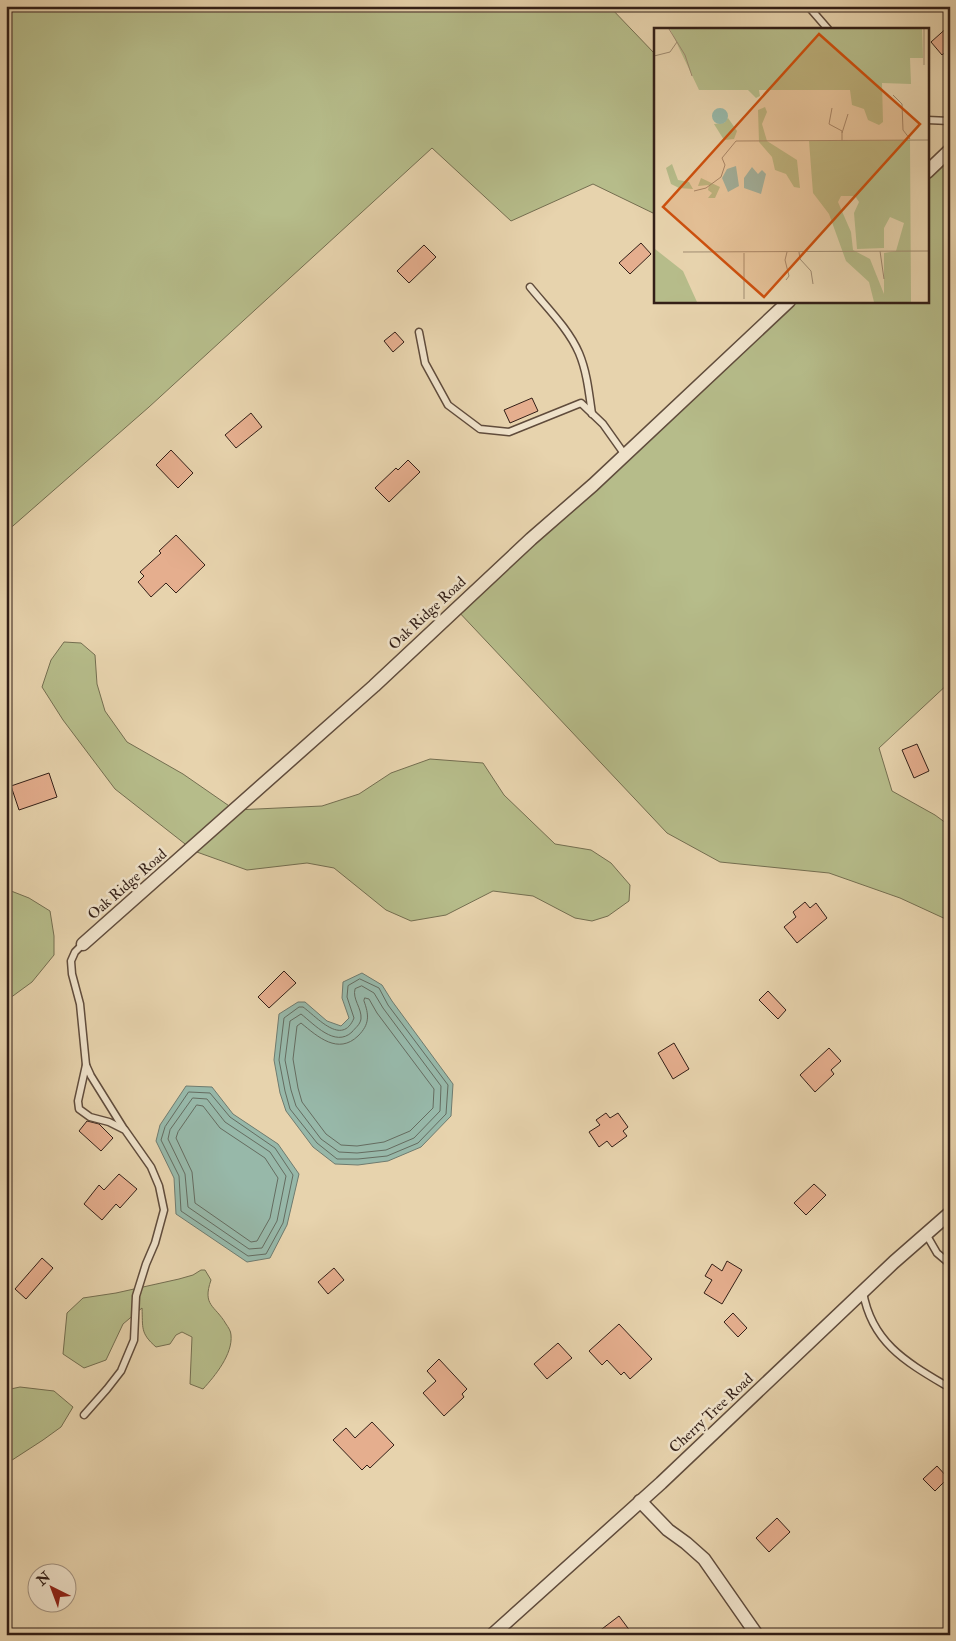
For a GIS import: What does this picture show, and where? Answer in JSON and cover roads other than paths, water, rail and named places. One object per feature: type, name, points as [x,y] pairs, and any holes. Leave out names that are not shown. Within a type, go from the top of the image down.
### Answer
[{"type":"street","points":[[928,171],[950,150]]},
{"type":"street","name":"Oak Ridge Road","points":[[83,944],[374,686],[453,610],[625,455],[788,302]]},
{"type":"street","name":"Cherry Tree Road","points":[[492,1635],[640,1501],[863,1291],[950,1213]]},
{"type":"street","points":[[640,1501],[668,1530],[686,1543],[704,1560],[725,1587],[757,1635]]},
{"type":"lane","points":[[808,6],[827,28]]},
{"type":"lane","points":[[928,120],[950,121]]},
{"type":"lane","points":[[530,287],[569,334],[579,353],[585,372],[592,414]]},
{"type":"lane","points":[[419,332],[425,363],[448,406],[480,429],[509,432],[581,403],[603,424],[625,455]]},
{"type":"lane","points":[[83,944],[74,952],[71,962],[72,974],[80,1004],[86,1065],[78,1101],[79,1110],[90,1117],[110,1122],[125,1130]]},
{"type":"lane","points":[[84,1415],[121,1371],[134,1340],[136,1296],[155,1243],[164,1210],[151,1167],[125,1130],[86,1065]]},
{"type":"lane","points":[[926,1234],[937,1253],[950,1264]]},
{"type":"lane","points":[[863,1291],[866,1309],[874,1326],[891,1348],[910,1364],[950,1388]]},
{"type":"water","points":[[362,973],[382,985],[453,1084],[451,1116],[421,1147],[388,1161],[358,1165],[335,1164],[313,1147],[286,1111],[280,1093],[274,1060],[279,1014],[298,1002],[305,1002],[327,1021],[341,1026],[349,1018],[342,998],[343,982]]},
{"type":"water","points":[[186,1086],[212,1087],[233,1114],[278,1144],[299,1174],[287,1225],[270,1258],[247,1262],[176,1214],[174,1178],[156,1141],[160,1125]]}]
